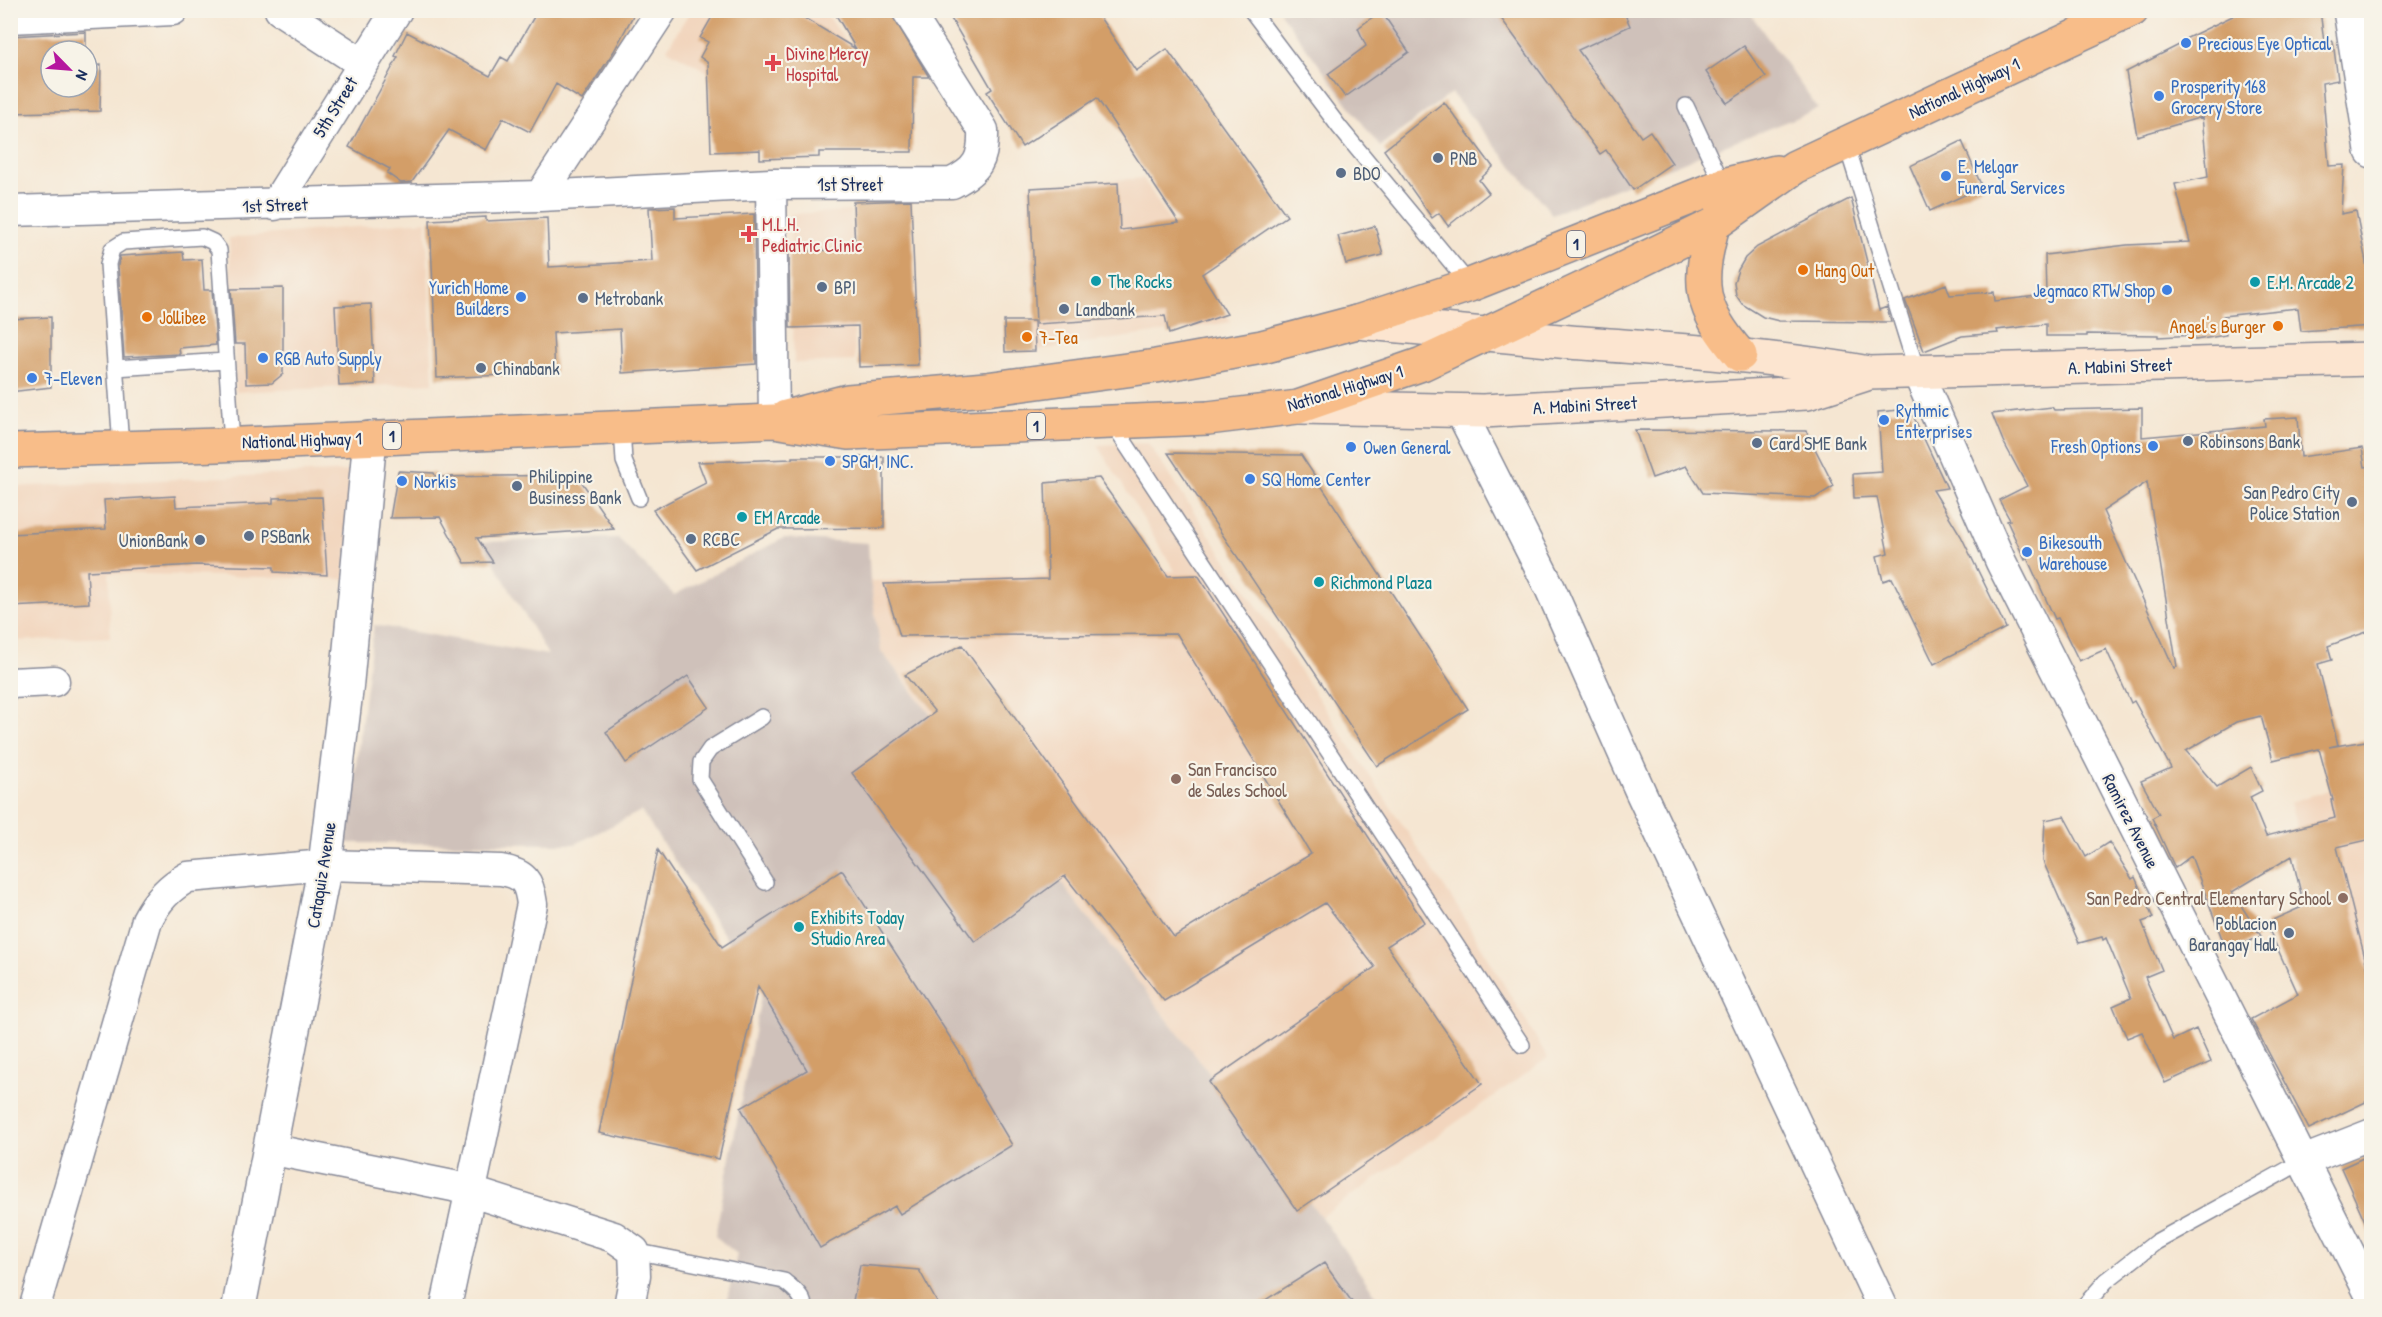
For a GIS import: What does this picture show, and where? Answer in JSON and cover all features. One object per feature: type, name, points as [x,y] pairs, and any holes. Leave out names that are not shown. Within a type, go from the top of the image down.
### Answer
[{"type":"highway","name":"National Highway 1","points":[[774,420],[848,432],[1208,418],[1298,407],[1422,364],[1483,335],[1713,225],[1795,167],[2132,10]]},
{"type":"highway","name":"National Highway 1","points":[[10,451],[774,420],[848,401],[986,390],[1156,366],[1262,347],[1358,322],[1470,285],[1723,185],[1795,167]]},
{"type":"highway","points":[[1713,225],[1704,260],[1705,297],[1710,315],[1740,355]]},
{"type":"main road","name":"A. Mabini Street","points":[[1358,322],[1483,335],[1740,355],[1808,362],[1869,373],[2372,360]]},
{"type":"main road","name":"A. Mabini Street","points":[[1298,407],[1460,411],[1807,393],[1869,373]]},
{"type":"street","points":[[10,18],[173,10]]},
{"type":"street","points":[[280,10],[363,64]]},
{"type":"street","name":"5th Street","points":[[274,205],[397,10]]},
{"type":"street","points":[[540,196],[662,10]]},
{"type":"street","name":"1st Street","points":[[10,211],[540,196],[771,184],[951,183],[966,176],[978,164],[983,147],[983,130],[908,10]]},
{"type":"street","points":[[2350,10],[2372,151]]},
{"type":"street","points":[[771,184],[774,420]]},
{"type":"street","name":"Ramirez Avenue","points":[[1917,371],[2006,572],[2372,1298]]},
{"type":"street","points":[[1460,411],[1550,588],[1641,793],[1882,1306]]},
{"type":"street","name":"Cataquiz Avenue","points":[[239,1306],[325,865],[347,680],[370,438]]},
{"type":"street","points":[[10,683],[54,681]]},
{"type":"street","points":[[35,1306],[147,920],[154,906],[175,884],[188,877],[325,865],[501,870],[525,879],[531,891],[532,904],[446,1306]]},
{"type":"street","points":[[2304,1161],[2372,1134]]},
{"type":"street","points":[[269,1149],[471,1190],[614,1237],[634,1251],[635,1275],[629,1306]]},
{"type":"lane","points":[[1251,10],[1340,128],[1470,285]]},
{"type":"lane","points":[[1686,106],[1723,185]]},
{"type":"lane","points":[[1846,143],[1917,371]]},
{"type":"lane","points":[[120,447],[108,264],[112,249],[123,242],[202,237],[213,242],[219,250],[232,443]]},
{"type":"lane","points":[[115,368],[226,360]]},
{"type":"lane","points":[[1112,423],[1522,1045]]},
{"type":"lane","points":[[622,427],[624,461],[639,498]]},
{"type":"lane","points":[[762,717],[710,749],[701,762],[699,779],[765,882]]},
{"type":"lane","points":[[2084,1306],[2106,1281],[2156,1242],[2304,1161]]},
{"type":"lane","points":[[634,1251],[784,1281],[796,1290],[804,1306]]},
{"type":"shaded area","name":"Divine Mercy Hospital","points":[[690,11],[824,11],[846,41],[859,78],[740,90],[667,49]]},
{"type":"shaded area","points":[[1279,11],[1759,11],[1752,16],[1818,109],[1552,214],[1451,93],[1380,147]]},
{"type":"shaded area","name":"The Rocks","points":[[1143,178],[1231,322],[1037,350],[1027,186]]},
{"type":"shaded area","name":"BPI","points":[[851,211],[855,361],[794,363],[790,214]]},
{"type":"shaded area","points":[[426,221],[433,383],[236,392],[229,238]]},
{"type":"shaded area","name":"San Francisco de Sales School","points":[[1148,443],[1458,908],[1548,1058],[1321,1217],[881,651],[870,581],[1175,571],[1098,445]]},
{"type":"shaded area","points":[[354,471],[345,579],[109,573],[110,637],[11,641],[10,487]]},
{"type":"shaded area","points":[[618,538],[674,595],[784,538],[868,543],[870,581],[881,651],[1321,1217],[1383,1306],[726,1306],[737,1254],[715,1236],[762,991],[641,811],[575,844],[346,843],[374,625],[548,655],[482,542]]},
{"type":"shaded area","name":"San Pedro Central Elementary School","points":[[2371,777],[2371,1113],[2366,1114],[2340,994],[2290,802]]},
{"type":"building","points":[[538,10],[636,10],[614,51],[582,100],[556,84],[530,132],[503,118],[486,150],[449,130],[412,182],[401,183],[387,173],[390,169],[349,147],[398,57],[395,56],[407,32],[490,76],[501,57],[508,61]]},
{"type":"building","points":[[716,10],[791,10],[856,49],[833,10],[889,10],[929,77],[913,77],[912,152],[819,152],[819,157],[760,159],[760,150],[711,152],[708,63],[700,57],[708,42],[700,38]]},
{"type":"building","points":[[946,10],[1095,10],[1136,71],[1167,49],[1287,216],[1202,274],[1227,314],[1169,334],[1165,316],[1036,324],[1030,188],[1118,183],[1120,230],[1179,223],[1097,98],[1022,147],[987,92],[992,89]]},
{"type":"building","points":[[1495,10],[1623,10],[1630,26],[1578,50],[1641,137],[1650,131],[1672,163],[1633,190],[1606,150],[1600,154]]},
{"type":"building","points":[[2245,10],[2320,10],[2324,42],[2333,41],[2338,80],[2322,83],[2329,166],[2344,165],[2341,214],[2356,211],[2372,293],[2372,326],[2301,331],[2298,308],[2223,316],[2226,335],[2195,340],[2195,335],[2046,336],[2046,324],[1997,330],[1998,333],[1962,336],[1924,351],[1905,300],[1946,284],[1950,295],[1994,292],[1995,301],[2046,295],[2045,255],[2127,245],[2190,242],[2175,184],[2208,177],[2202,117],[2137,136],[2126,72],[2183,43],[2183,40]]},
{"type":"building","points":[[1381,11],[1409,52],[1345,97],[1328,74],[1366,46],[1358,28]]},
{"type":"building","points":[[86,32],[86,39],[39,39],[39,99],[99,99],[99,65],[101,65],[100,111],[10,113],[10,36]]},
{"type":"building","points":[[1744,46],[1766,77],[1727,103],[1706,72]]},
{"type":"building","name":"PNB","points":[[1444,102],[1493,167],[1479,180],[1489,193],[1448,226],[1439,213],[1432,218],[1384,150]]},
{"type":"building","name":"E. Melgar Funeral Services","points":[[1962,141],[1982,187],[1930,211],[1910,166]]},
{"type":"building","points":[[1851,198],[1879,310],[1887,307],[1891,322],[1779,321],[1763,317],[1742,304],[1736,295],[1734,282],[1745,258],[1757,247]]},
{"type":"building","points":[[911,200],[918,365],[859,367],[858,326],[790,328],[789,252],[855,249],[853,202]]},
{"type":"building","points":[[675,207],[675,218],[754,214],[756,364],[622,373],[620,329],[553,333],[555,373],[437,378],[430,220],[486,217],[486,221],[547,218],[549,267],[652,261],[649,208]]},
{"type":"building","points":[[1375,226],[1383,255],[1346,264],[1338,236]]},
{"type":"building","points":[[183,252],[184,260],[202,259],[204,290],[212,290],[216,345],[179,348],[180,354],[124,357],[118,265],[120,256]]},
{"type":"building","points":[[283,288],[283,374],[272,383],[246,384],[245,344],[235,344],[231,289]]},
{"type":"building","points":[[371,304],[375,384],[339,386],[335,306]]},
{"type":"building","points":[[51,317],[51,387],[10,392],[10,319]]},
{"type":"building","points":[[1004,321],[1034,321],[1035,351],[1005,352]]},
{"type":"building","points":[[2052,407],[2054,410],[2142,408],[2142,437],[2265,426],[2264,419],[2298,417],[2301,457],[2362,448],[2365,467],[2372,466],[2372,630],[2328,646],[2332,660],[2318,664],[2338,745],[2329,747],[2372,740],[2372,839],[2337,847],[2372,986],[2372,1099],[2309,1129],[2251,1019],[2298,994],[2266,923],[2304,906],[2292,856],[2232,892],[2261,936],[2227,952],[2191,856],[2175,868],[2152,818],[2159,814],[2141,781],[2171,768],[2134,701],[2131,703],[2106,649],[2079,661],[2058,618],[2055,619],[2007,521],[2010,520],[1999,500],[2027,486],[2003,441],[1992,414]],"holes":[[[2147,482],[2177,667],[2174,668],[2103,511]],[[2261,716],[2273,760],[2319,749],[2333,800],[2331,800],[2335,818],[2266,836],[2250,797],[2262,791],[2251,767],[2217,787],[2186,751],[2236,722]]]},
{"type":"building","points":[[1910,409],[1947,488],[1933,490],[1961,536],[2006,628],[1934,664],[1892,578],[1883,581],[1877,556],[1888,553],[1877,497],[1854,498],[1853,474],[1882,472],[1878,412]]},
{"type":"building","points":[[1635,430],[1806,431],[1834,486],[1815,498],[1703,493],[1686,466],[1652,478]]},
{"type":"building","name":"Richmond Plaza","points":[[1168,453],[1301,455],[1468,709],[1377,766]]},
{"type":"building","points":[[792,457],[884,457],[884,528],[778,529],[697,570],[653,510],[706,483],[698,462],[792,459]]},
{"type":"building","points":[[398,471],[434,473],[436,477],[577,475],[614,529],[477,538],[493,562],[465,563],[440,517],[390,518]]},
{"type":"building","points":[[1099,478],[1168,576],[1198,575],[1424,922],[1387,946],[1482,1084],[1297,1211],[1209,1082],[1375,967],[1325,903],[1164,1001],[1065,876],[975,942],[852,773],[935,712],[905,675],[962,645],[1174,937],[1311,854],[1177,634],[900,636],[884,584],[1048,579],[1045,483]]},
{"type":"building","points":[[175,496],[176,507],[273,503],[273,498],[322,497],[327,575],[274,572],[274,567],[196,565],[87,571],[89,603],[10,607],[10,534],[106,529],[104,500]]},
{"type":"building","points":[[688,676],[709,707],[626,763],[606,732]]},
{"type":"building","points":[[2064,816],[2086,857],[2109,842],[2132,879],[2135,877],[2153,918],[2142,922],[2162,970],[2145,977],[2173,1040],[2196,1029],[2211,1062],[2165,1083],[2142,1032],[2127,1038],[2113,1006],[2131,998],[2106,938],[2079,943],[2043,861],[2045,820]]},
{"type":"building","points":[[658,850],[722,947],[842,870],[966,1062],[974,1081],[1012,1145],[900,1214],[895,1206],[820,1248],[741,1108],[807,1070],[758,986],[719,1159],[599,1133]]},
{"type":"building","points":[[2372,1154],[2372,1237],[2341,1168]]},
{"type":"building","points":[[1324,1263],[1355,1306],[1256,1306]]},
{"type":"building","points":[[860,1265],[919,1270],[939,1306],[852,1306]]},
{"type":"place","name":"Precious Eye Optical","points":[[2186,43]]},
{"type":"place","name":"Divine Mercy Hospital","points":[[773,63]]},
{"type":"place","name":"Prosperity 168 Grocery Store","points":[[2159,96]]},
{"type":"place","name":"PNB","points":[[1438,158]]},
{"type":"place","name":"BDO","points":[[1341,173]]},
{"type":"place","name":"E. Melgar Funeral Services","points":[[1946,176]]},
{"type":"place","name":"M.L.H. Pediatric Clinic","points":[[749,234]]},
{"type":"place","name":"Hang Out","points":[[1803,270]]},
{"type":"place","name":"The Rocks","points":[[1096,281]]},
{"type":"place","name":"E.M. Arcade 2","points":[[2255,282]]},
{"type":"place","name":"BPI","points":[[822,287]]},
{"type":"place","name":"Jegmaco RTW Shop","points":[[2167,290]]},
{"type":"place","name":"Yurich Home Builders","points":[[521,297]]},
{"type":"place","name":"Metrobank","points":[[583,298]]},
{"type":"place","name":"Landbank","points":[[1064,309]]},
{"type":"place","name":"Jollibee","points":[[147,317]]},
{"type":"place","name":"Angel's Burger","points":[[2278,326]]},
{"type":"place","name":"7-Tea","points":[[1027,337]]},
{"type":"place","name":"RGB Auto Supply","points":[[263,358]]},
{"type":"place","name":"Chinabank","points":[[481,368]]},
{"type":"place","name":"7-Eleven","points":[[32,378]]},
{"type":"place","name":"Rythmic Enterprises","points":[[1884,420]]},
{"type":"place","name":"Robinsons Bank","points":[[2188,441]]},
{"type":"place","name":"Card SME Bank","points":[[1757,443]]},
{"type":"place","name":"Fresh Options","points":[[2153,446]]},
{"type":"place","name":"Owen General","points":[[1351,447]]},
{"type":"place","name":"SPGM, INC.","points":[[830,461]]},
{"type":"place","name":"SQ Home Center","points":[[1250,479]]},
{"type":"place","name":"Norkis","points":[[402,481]]},
{"type":"place","name":"Philippine Business Bank","points":[[517,486]]},
{"type":"place","name":"San Pedro City Police Station","points":[[2352,502]]},
{"type":"place","name":"EM Arcade","points":[[742,517]]},
{"type":"place","name":"PSBank","points":[[249,536]]},
{"type":"place","name":"RCBC","points":[[691,539]]},
{"type":"place","name":"UnionBank","points":[[200,540]]},
{"type":"place","name":"Bikesouth Warehouse","points":[[2027,552]]},
{"type":"place","name":"Richmond Plaza","points":[[1319,582]]},
{"type":"place","name":"San Francisco de Sales School","points":[[1176,779]]},
{"type":"place","name":"San Pedro Central Elementary School","points":[[2343,898]]},
{"type":"place","name":"Exhibits Today Studio Area","points":[[799,927]]},
{"type":"place","name":"Poblacion Barangay Hall","points":[[2289,933]]}]
